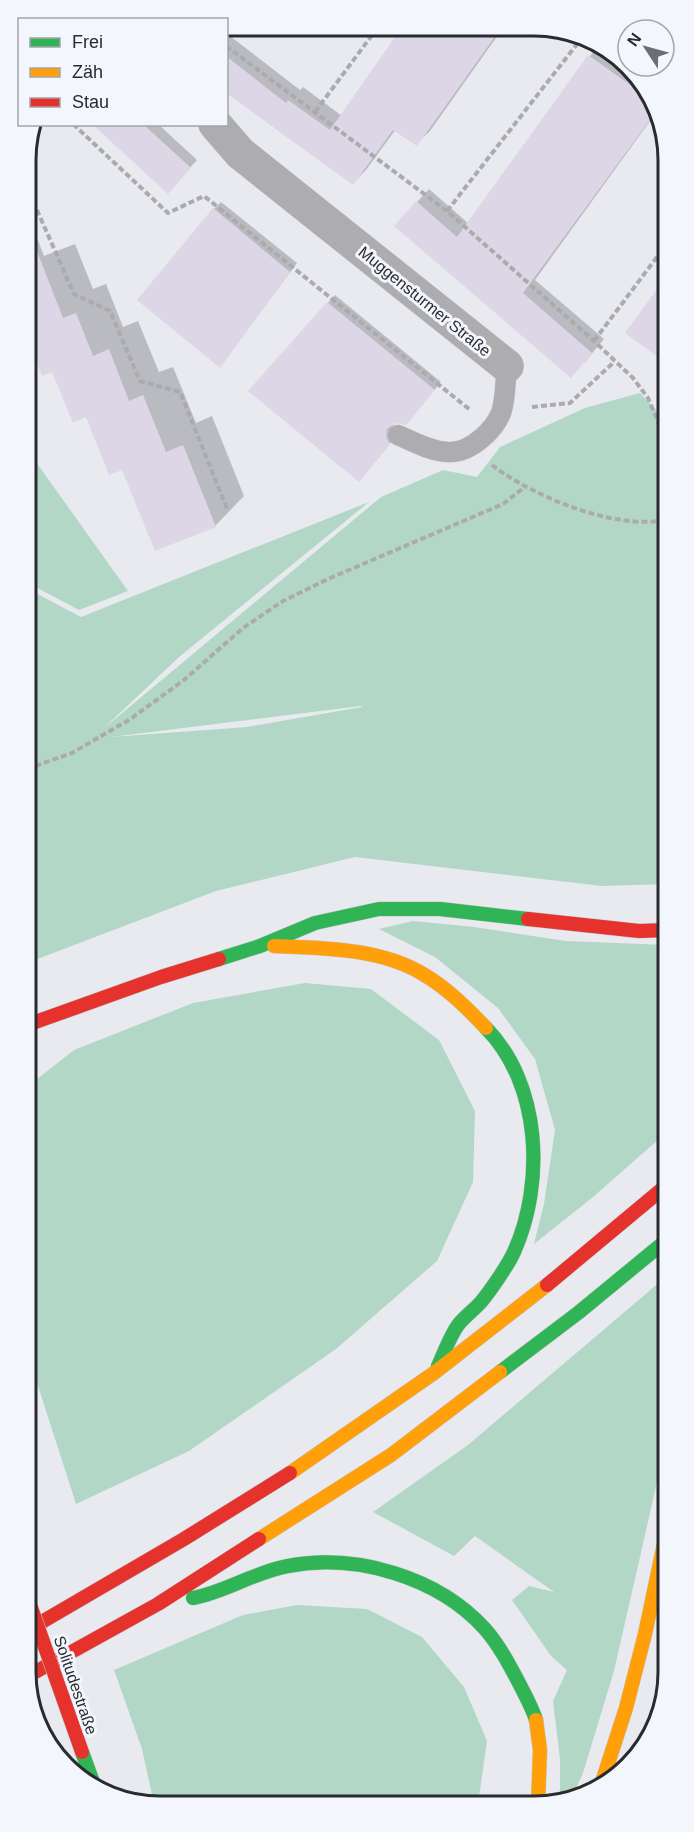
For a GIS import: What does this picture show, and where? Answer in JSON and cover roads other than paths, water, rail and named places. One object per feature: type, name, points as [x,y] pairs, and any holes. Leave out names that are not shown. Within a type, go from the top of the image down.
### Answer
[{"type":"main road","points":[[36,1022],[161,977],[260,946],[315,924],[379,909],[440,909],[639,931],[658,930]]},
{"type":"main road","points":[[260,946],[338,948],[384,958],[422,973],[461,1002],[496,1039],[515,1072],[531,1117],[535,1164],[528,1208],[514,1253],[481,1302],[458,1325],[434,1373]]},
{"type":"main road","points":[[36,1625],[245,1502],[434,1373],[658,1193]]},
{"type":"main road","points":[[36,1672],[158,1604],[391,1455],[578,1313],[658,1247]]},
{"type":"main road","points":[[158,1604],[205,1596],[254,1575],[292,1565],[335,1562],[373,1567],[409,1579],[449,1599],[478,1622],[501,1651],[518,1679],[535,1718],[541,1758],[539,1796]]},
{"type":"main road","points":[[605,1774],[642,1645],[658,1571]]},
{"type":"main road","name":"Solitudestraße","points":[[36,1622],[90,1773]]},
{"type":"street","name":"Muggensturmer Straße","points":[[216,126],[240,153],[507,366]]},
{"type":"lane","name":"Muggensturmer Straße","points":[[398,435],[421,446],[452,453],[474,444],[497,420],[507,366]]}]
